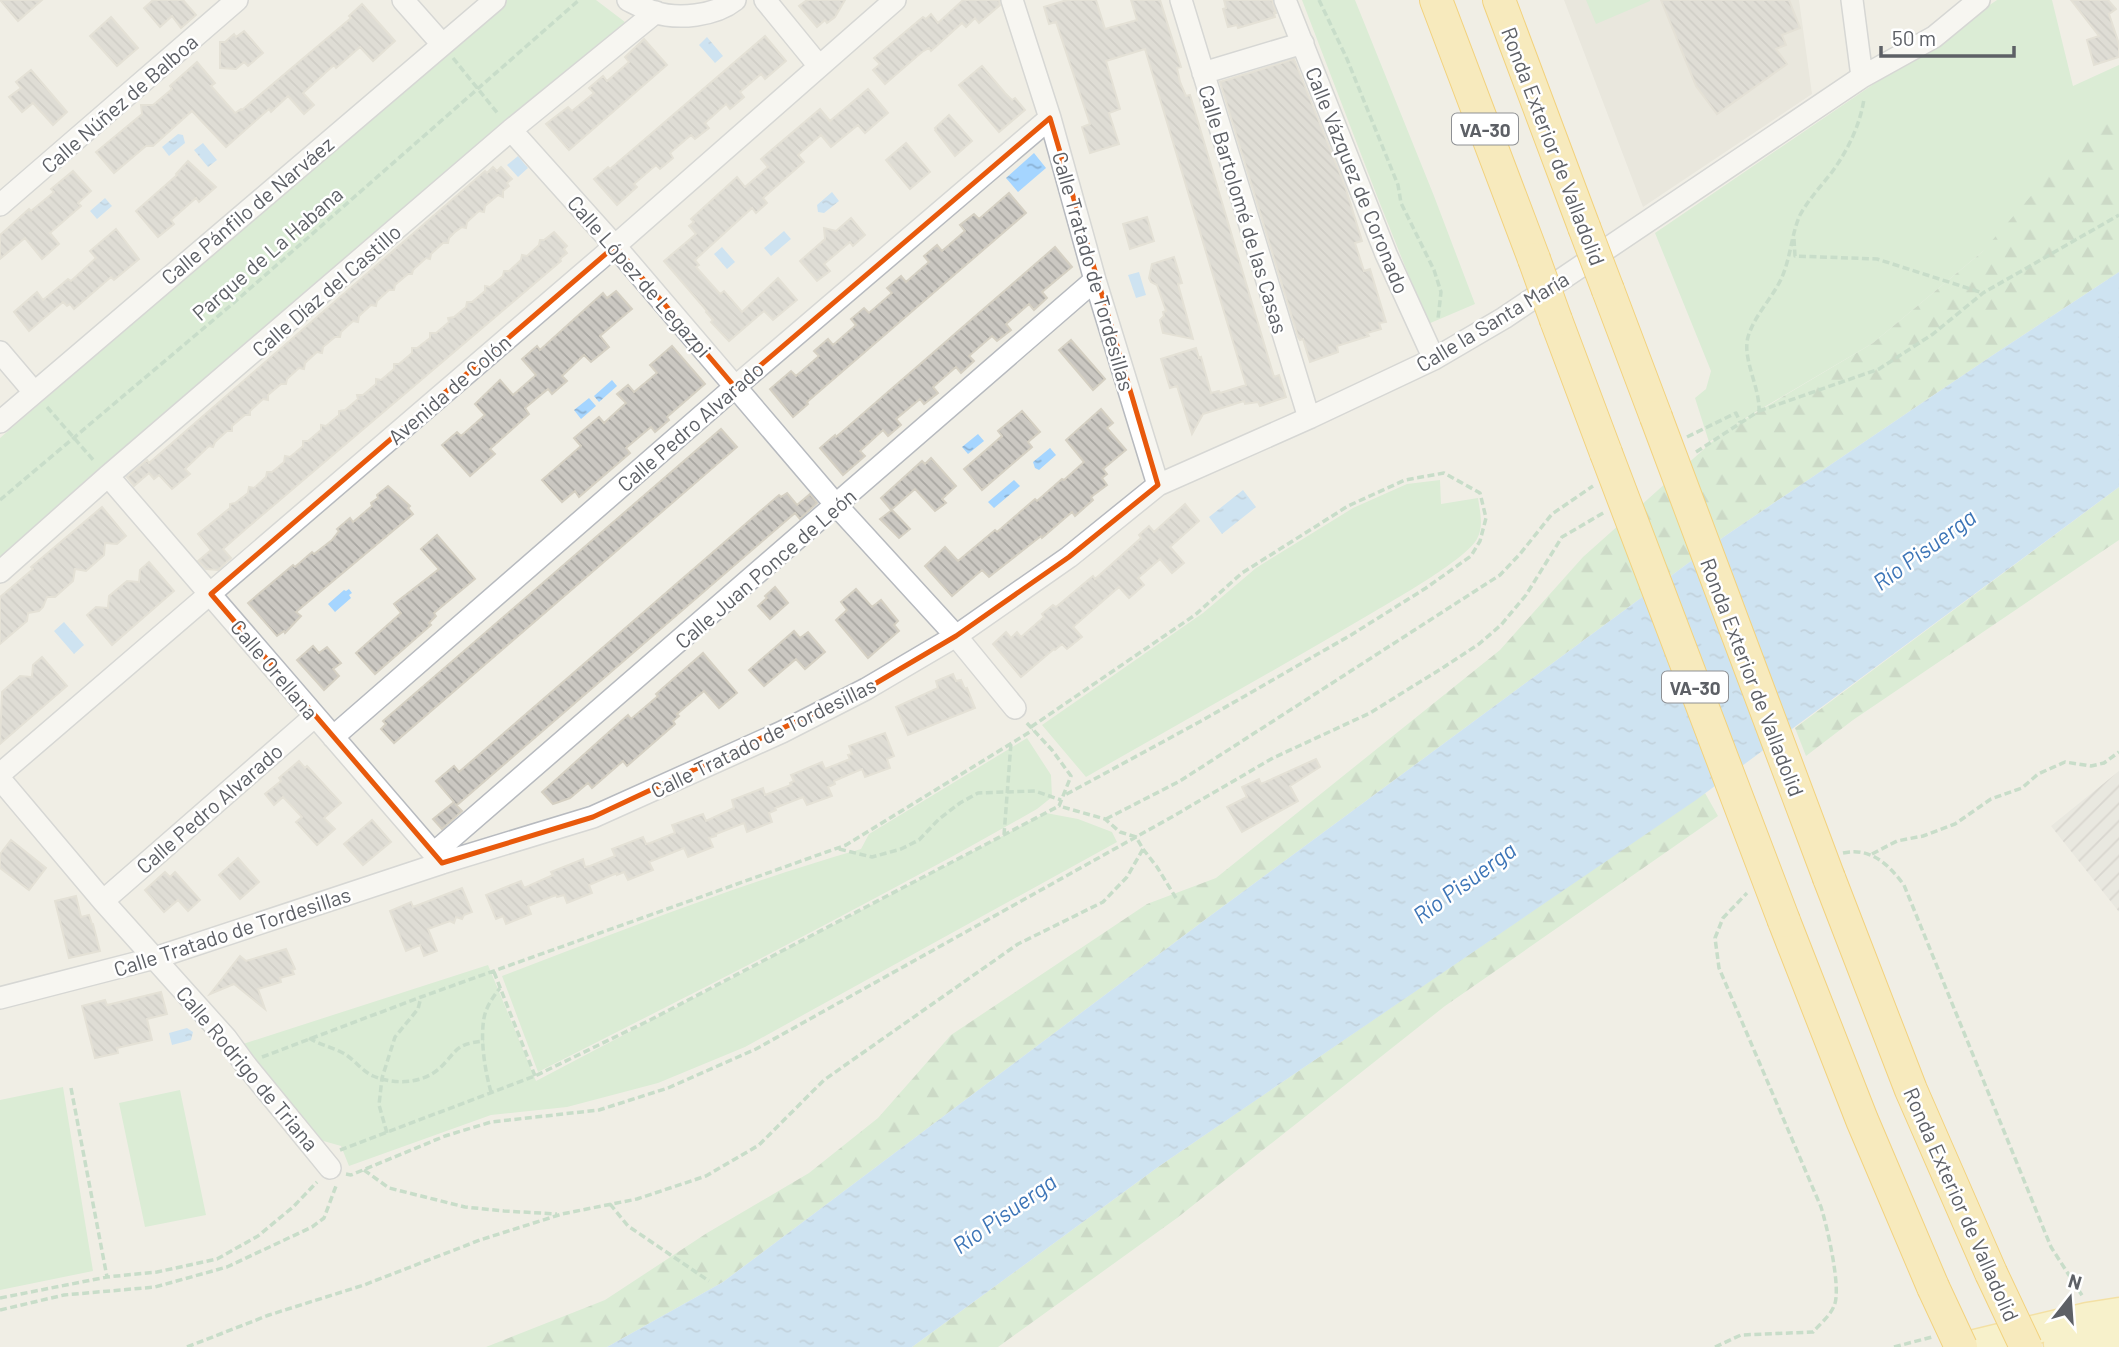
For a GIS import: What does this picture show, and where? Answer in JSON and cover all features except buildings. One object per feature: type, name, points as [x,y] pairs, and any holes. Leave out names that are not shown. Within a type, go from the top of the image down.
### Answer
[{"type":"highway","name":"VA-30","points":[[1436,0],[1556,320],[1604,467],[1862,1120],[1961,1347]]},
{"type":"highway","name":"Ronda Exterior de Valladolid","points":[[1499,0],[1656,416],[1834,866],[1911,1090],[2026,1347]]},
{"type":"main road","points":[[1991,1347],[2048,1337],[2087,1317],[2119,1312]]},
{"type":"main road","points":[[1961,1347],[2048,1337],[2088,1337],[2119,1333]]},
{"type":"street","name":"Calle Núñez de Balboa","points":[[0,205],[237,0]]},
{"type":"street","points":[[403,0],[442,44]]},
{"type":"street","name":"Calle Pánfilo de Narváez","points":[[0,422],[495,0]]},
{"type":"street","points":[[628,0],[656,12],[681,16],[707,13],[735,0]]},
{"type":"street","name":"Avenida de Colón","points":[[0,776],[615,246],[895,0]]},
{"type":"street","name":"Calle Tratado de Tordesillas","points":[[0,998],[155,958],[438,858],[593,817],[782,733],[866,689],[956,636],[1069,557],[1158,485],[1095,281],[1050,118],[1012,0]]},
{"type":"street","name":"Calle Bartolomé de las Casas","points":[[1181,0],[1309,418]]},
{"type":"street","name":"Calle Vázquez de Coronado","points":[[1285,0],[1386,254],[1440,356]]},
{"type":"street","points":[[1852,0],[1862,77]]},
{"type":"street","name":"Calle la Santa María","points":[[1158,485],[1440,356],[1504,318],[1862,77],[1934,37],[1979,0]]},
{"type":"street","points":[[764,1],[819,66]]},
{"type":"street","name":"Calle Díaz del Castillo","points":[[0,572],[511,130],[656,12]]},
{"type":"street","points":[[1203,73],[1303,43]]},
{"type":"street","name":"Calle Pedro Alvarado","points":[[333,737],[735,387],[1050,118]]},
{"type":"street","name":"Calle López de Legazpi","points":[[511,130],[615,246],[837,506],[956,636],[1015,708]]},
{"type":"street","name":"Calle Juan Ponce de León","points":[[438,858],[1095,281]]},
{"type":"street","points":[[0,352],[34,392]]},
{"type":"street","name":"Calle Orellana","points":[[108,477],[438,858]]},
{"type":"street","name":"Calle Pedro Alvarado","points":[[103,901],[315,716]]},
{"type":"street","name":"Calle Rodrigo de Triana","points":[[0,776],[103,901],[226,1038],[245,1064],[335,1167]]},
{"type":"path","name":"Parque de La Habana","points":[[0,500],[230,306],[579,0]]},
{"type":"path","points":[[1320,0],[1398,185],[1401,203],[1438,281],[1441,292],[1438,322],[1440,356]]},
{"type":"path","points":[[442,44],[511,130]]},
{"type":"path","points":[[1759,411],[1760,401],[1748,357],[1747,340],[1784,274],[1800,216],[1813,194],[1833,171],[1857,129],[1865,97],[1862,77]]},
{"type":"path","points":[[1690,455],[1759,411],[1879,369],[1933,334],[1983,293],[2119,215]]},
{"type":"path","points":[[1794,235],[1795,257],[1877,259],[1983,293]]},
{"type":"path","points":[[34,392],[108,477]]},
{"type":"path","points":[[1678,441],[1736,413],[1740,422]]},
{"type":"path","points":[[1105,819],[1180,781],[1500,575],[1552,513],[1604,467]]},
{"type":"path","points":[[0,1298],[218,1259],[258,1236],[335,1167],[387,1133],[535,1076],[662,1014],[1059,806],[1062,798],[1071,776],[1031,727],[1195,615],[1242,573],[1348,506],[1405,480],[1444,473],[1480,494],[1486,518],[1480,541],[1471,556],[1351,635],[1062,798],[1035,791],[978,793],[939,819],[919,840],[901,849],[872,857],[837,848]]},
{"type":"path","points":[[351,1175],[445,1136],[491,1122],[599,1110],[668,1088],[756,1049],[1273,758],[1370,713],[1479,644],[1501,625],[1526,595],[1562,537],[1592,522],[1613,507]]},
{"type":"path","points":[[245,1064],[421,997],[846,845],[1033,730]]},
{"type":"path","points":[[1004,835],[1011,743]]},
{"type":"path","points":[[1871,855],[1897,841],[1923,836],[1955,824],[1991,799],[2022,788],[2038,774],[2065,762],[2091,766],[2104,763],[2119,752]]},
{"type":"path","points":[[1059,806],[1105,819],[1120,832],[1136,837],[1176,898]]},
{"type":"path","points":[[187,1347],[269,1315],[364,1285],[480,1240],[562,1214],[637,1199],[706,1176],[759,1145],[824,1080],[1018,944],[1103,902],[1127,877],[1143,849]]},
{"type":"path","points":[[1834,866],[1852,851],[1871,855],[1889,865],[1905,885],[2051,1247],[2081,1294]]},
{"type":"path","points":[[1715,1347],[1741,1335],[1813,1332],[1835,1305],[1836,1288],[1829,1231],[1821,1207],[1719,968],[1715,938],[1723,918],[1753,889]]},
{"type":"path","points":[[494,972],[535,1076]]},
{"type":"path","points":[[491,1092],[484,1069],[484,1018],[491,1000],[500,988]]},
{"type":"path","points":[[387,1133],[379,1105],[382,1078],[395,1037],[418,1009],[421,997]]},
{"type":"path","points":[[309,1038],[317,1044],[336,1049],[373,1076],[397,1082],[412,1082],[426,1077],[440,1067],[458,1047],[484,1041]]},
{"type":"path","points":[[71,1088],[107,1277]]},
{"type":"path","points":[[0,1310],[64,1295],[155,1287],[227,1267],[312,1227],[324,1218],[335,1167]]},
{"type":"path","points":[[363,1170],[388,1188],[465,1207],[562,1214]]},
{"type":"path","points":[[610,1204],[628,1226],[709,1281]]},
{"type":"highlighted area","points":[[1050,118],[1158,485],[1069,557],[956,636],[866,689],[593,817],[442,863],[211,594],[615,246],[735,387]]},
{"type":"shaded area","points":[[1564,0],[1799,0],[1812,94],[1643,207]]},
{"type":"shaded area","points":[[2119,771],[2119,912],[2051,826]]},
{"type":"green space","points":[[507,0],[596,0],[625,22],[0,562],[0,438]]},
{"type":"green space","points":[[1302,0],[1355,0],[1475,304],[1428,324]]},
{"type":"green space","points":[[1586,0],[1650,0],[1650,1],[1596,24]]},
{"type":"green space","points":[[1997,0],[2052,0],[2073,86],[2119,65],[2119,132],[1873,343],[1709,442],[1695,398],[1706,389],[1711,371],[1655,233]]},
{"type":"green space","points":[[2119,108],[2119,272],[1725,536],[1206,919],[723,1282],[607,1347],[486,1347],[605,1300],[707,1233],[809,1173],[878,1118],[951,1035],[1147,904],[1216,878],[1500,650],[1583,557],[1722,433],[1873,343],[1982,252],[2093,125]]},
{"type":"green space","points":[[1440,480],[1441,504],[1478,498],[1480,529],[1471,547],[1447,567],[1415,587],[1086,777],[1042,725],[1203,613],[1256,568],[1353,508],[1407,484]]},
{"type":"green space","points":[[2119,487],[2119,540],[1853,720],[1806,756],[1795,728]]},
{"type":"green space","points":[[1027,738],[1051,775],[1052,797],[1037,809],[852,911],[538,1072],[502,976],[725,893],[861,849],[869,834]]},
{"type":"green space","points":[[1705,793],[1718,816],[1445,1006],[1177,1218],[998,1347],[912,1347],[1158,1167]]},
{"type":"green space","points":[[1046,813],[1078,819],[1112,832],[1117,842],[745,1047],[658,1083],[567,1107],[491,1115],[349,1166],[341,1146],[320,1140],[256,1065],[243,1044],[488,965],[536,1081]]},
{"type":"green space","points":[[63,1087],[93,1271],[0,1290],[0,1100]]},
{"type":"green space","points":[[180,1090],[206,1215],[145,1227],[119,1103]]},
{"type":"water","points":[[707,37],[723,56],[715,63],[699,45]]},
{"type":"water","points":[[178,134],[183,135],[185,143],[169,156],[162,147]]},
{"type":"water","points":[[203,143],[217,160],[208,167],[194,150]]},
{"type":"water","points":[[1034,153],[1046,168],[1018,192],[1006,178]]},
{"type":"water","points":[[518,156],[528,168],[518,177],[507,165]]},
{"type":"water","points":[[832,192],[839,201],[824,213],[818,212],[817,205]]},
{"type":"water","points":[[105,198],[112,206],[97,219],[90,211]]},
{"type":"water","points":[[784,231],[791,239],[771,256],[764,248]]},
{"type":"water","points":[[722,247],[735,262],[727,269],[714,254]]},
{"type":"water","points":[[1139,272],[1146,295],[1136,298],[1128,275]]},
{"type":"water","name":"Río Pisuerga","points":[[2119,272],[2119,487],[1696,800],[1158,1167],[912,1347],[607,1347],[723,1282],[1206,919],[1725,536]]},
{"type":"water","points":[[612,380],[617,386],[599,402],[594,396]]},
{"type":"water","points":[[589,398],[596,406],[581,419],[574,410]]},
{"type":"water","points":[[978,434],[984,441],[968,454],[962,447]]},
{"type":"water","points":[[1050,448],[1056,455],[1039,470],[1035,468],[1033,462]]},
{"type":"water","points":[[1014,480],[1020,486],[994,508],[988,502]]},
{"type":"water","points":[[1243,490],[1256,507],[1222,534],[1209,517]]},
{"type":"water","points":[[349,589],[351,598],[335,612],[328,604]]},
{"type":"water","points":[[64,622],[84,645],[74,654],[54,631]]},
{"type":"water","points":[[187,1028],[193,1032],[191,1040],[172,1045],[169,1033]]}]
